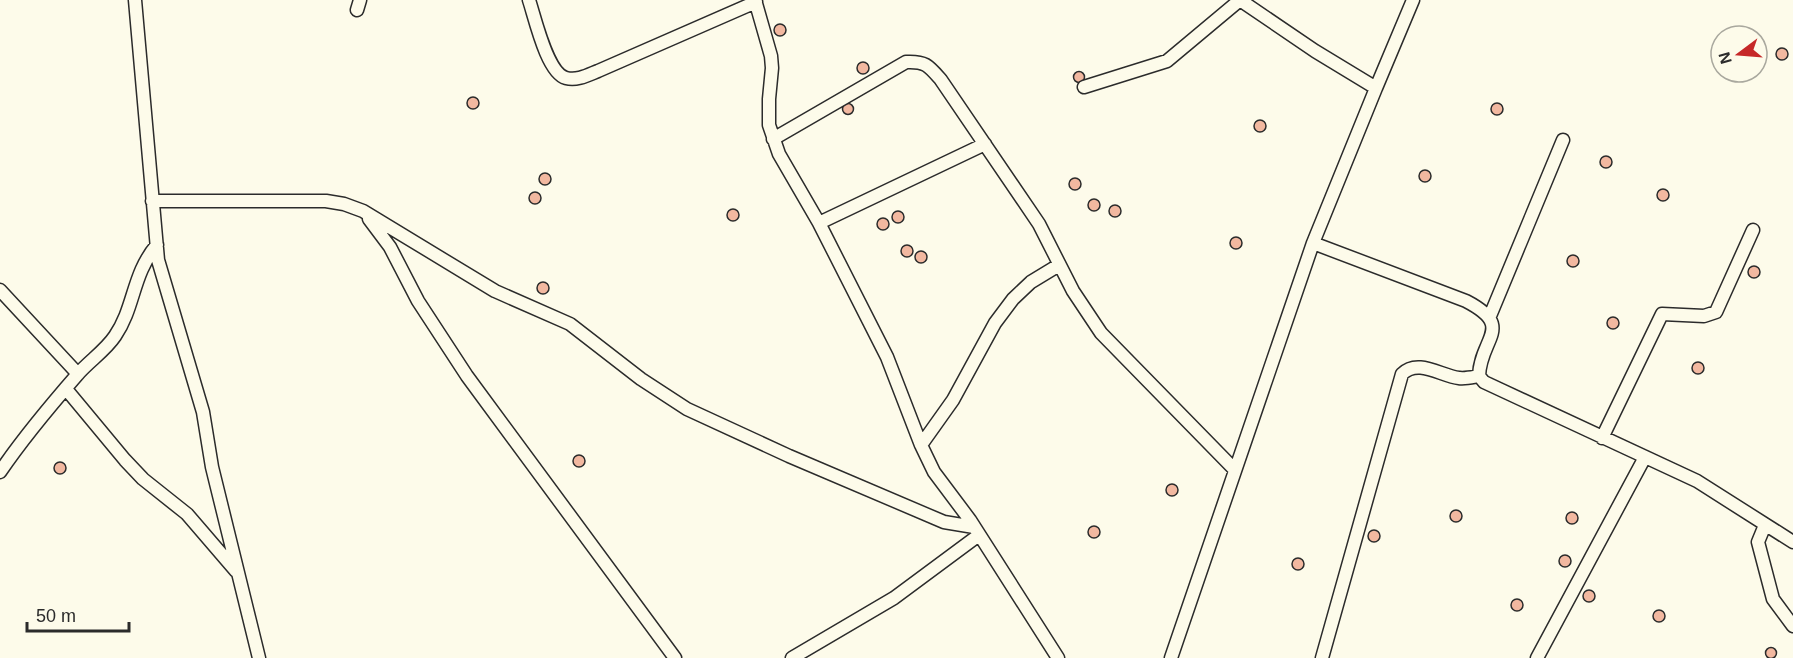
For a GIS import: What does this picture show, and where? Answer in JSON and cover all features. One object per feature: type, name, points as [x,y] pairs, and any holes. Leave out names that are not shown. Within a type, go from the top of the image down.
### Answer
[{"type":"street","points":[[135,0],[158,260],[203,412],[212,467],[259,658]]},
{"type":"street","points":[[529,0],[547,55],[557,73],[565,78],[573,79],[598,71],[756,1],[771,56],[769,124],[779,154],[819,223],[887,357],[921,445],[934,472],[977,531],[1058,658]]},
{"type":"street","points":[[1084,87],[1167,61],[1240,0],[1315,51],[1376,88]]},
{"type":"street","points":[[1171,658],[1312,243],[1413,0]]},
{"type":"street","points":[[773,139],[906,62],[920,61],[928,66],[942,80],[1039,224],[1073,291],[1101,333],[1235,470]]},
{"type":"street","points":[[1479,376],[1479,367],[1493,330],[1490,316],[1563,140]]},
{"type":"street","points":[[819,223],[985,144]]},
{"type":"street","points":[[152,201],[326,201],[344,204],[363,212],[495,291],[570,324],[641,379],[687,409],[789,456],[944,522],[977,531]]},
{"type":"street","points":[[363,212],[390,247],[424,310],[467,376],[675,658]]},
{"type":"street","points":[[1602,438],[1662,314],[1704,316],[1716,312],[1753,230]]},
{"type":"street","points":[[1312,243],[1467,301],[1490,316]]},
{"type":"street","points":[[0,472],[78,374],[115,336],[122,323],[142,265],[156,244]]},
{"type":"street","points":[[921,445],[953,400],[995,323],[1013,299],[1031,282],[1059,264]]},
{"type":"street","points":[[0,290],[78,374]]},
{"type":"street","points":[[1322,658],[1402,374],[1414,367],[1460,378],[1479,376],[1493,387],[1697,481],[1793,542]]},
{"type":"street","points":[[66,389],[125,460],[143,479],[187,514],[238,574]]},
{"type":"street","points":[[1537,658],[1645,458]]},
{"type":"street","points":[[1765,525],[1758,542],[1773,599],[1793,626]]},
{"type":"street","points":[[792,658],[894,598],[977,531]]},
{"type":"building","points":[[780,24],[786,30],[780,36],[774,30]]},
{"type":"building","points":[[1782,48],[1788,54],[1782,60],[1776,54]]},
{"type":"building","points":[[863,62],[869,68],[863,74],[857,68]]},
{"type":"building","points":[[1079,71],[1085,77],[1079,83],[1073,77]]},
{"type":"building","points":[[473,97],[479,103],[473,109],[467,103]]},
{"type":"building","points":[[848,103],[854,109],[848,115],[842,109]]},
{"type":"building","points":[[1497,103],[1503,109],[1497,115],[1491,109]]},
{"type":"building","points":[[1260,120],[1266,126],[1260,132],[1254,126]]},
{"type":"building","points":[[1606,156],[1612,162],[1606,168],[1600,162]]},
{"type":"building","points":[[1425,170],[1431,176],[1425,182],[1419,176]]},
{"type":"building","points":[[545,173],[551,179],[545,185],[539,179]]},
{"type":"building","points":[[1075,178],[1081,184],[1075,190],[1069,184]]},
{"type":"building","points":[[1663,189],[1669,195],[1663,201],[1657,195]]},
{"type":"building","points":[[535,192],[541,198],[535,204],[529,198]]},
{"type":"building","points":[[1094,199],[1100,205],[1094,211],[1088,205]]},
{"type":"building","points":[[1115,205],[1121,211],[1115,217],[1109,211]]},
{"type":"building","points":[[733,209],[739,215],[733,221],[727,215]]},
{"type":"building","points":[[898,211],[904,217],[898,223],[892,217]]},
{"type":"building","points":[[883,218],[889,224],[883,230],[877,224]]},
{"type":"building","points":[[1236,237],[1242,243],[1236,249],[1230,243]]},
{"type":"building","points":[[907,245],[913,251],[907,257],[901,251]]},
{"type":"building","points":[[921,251],[927,257],[921,263],[915,257]]},
{"type":"building","points":[[1573,255],[1579,261],[1573,267],[1567,261]]},
{"type":"building","points":[[1754,266],[1760,272],[1754,278],[1748,272]]},
{"type":"building","points":[[543,282],[549,288],[543,294],[537,288]]},
{"type":"building","points":[[1613,317],[1619,323],[1613,329],[1607,323]]},
{"type":"building","points":[[1698,362],[1704,368],[1698,374],[1692,368]]},
{"type":"building","points":[[579,455],[585,461],[579,467],[573,461]]},
{"type":"building","points":[[60,462],[66,468],[60,474],[54,468]]},
{"type":"building","points":[[1172,484],[1178,490],[1172,496],[1166,490]]},
{"type":"building","points":[[1456,510],[1462,516],[1456,522],[1450,516]]},
{"type":"building","points":[[1572,512],[1578,518],[1572,524],[1566,518]]},
{"type":"building","points":[[1094,526],[1100,532],[1094,538],[1088,532]]},
{"type":"building","points":[[1374,530],[1380,536],[1374,542],[1368,536]]},
{"type":"building","points":[[1565,555],[1571,561],[1565,567],[1559,561]]},
{"type":"building","points":[[1298,558],[1304,564],[1298,570],[1292,564]]},
{"type":"building","points":[[1589,590],[1595,596],[1589,602],[1583,596]]},
{"type":"building","points":[[1517,599],[1523,605],[1517,611],[1511,605]]},
{"type":"building","points":[[1659,610],[1665,616],[1659,622],[1653,616]]},
{"type":"building","points":[[1771,647],[1777,653],[1771,659],[1765,653]]}]
